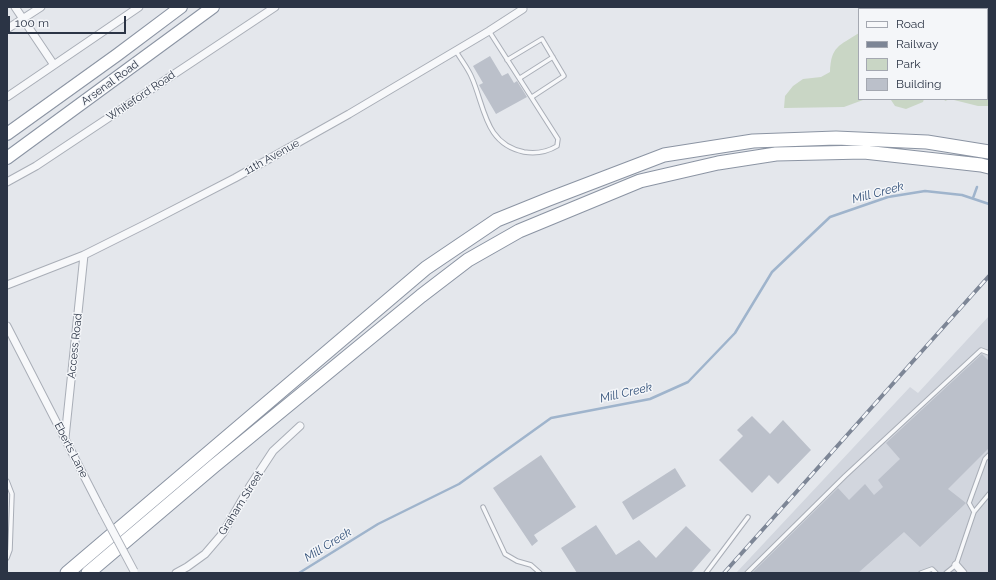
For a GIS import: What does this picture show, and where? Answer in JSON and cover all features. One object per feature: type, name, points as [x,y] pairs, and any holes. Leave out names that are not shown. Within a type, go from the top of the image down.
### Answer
[{"type":"highway","name":"Arsenal Road","points":[[7,134],[181,7]]},
{"type":"highway","name":"Arsenal Road","points":[[7,158],[213,7]]},
{"type":"highway","points":[[67,573],[426,268],[497,220],[664,155],[753,141],[836,138],[920,142],[989,152]]},
{"type":"highway","points":[[88,573],[214,466],[421,296],[468,260],[519,231],[640,181],[718,163],[776,154],[864,152],[989,167]]},
{"type":"street","points":[[15,7],[54,65]]},
{"type":"street","points":[[7,29],[41,7]]},
{"type":"street","points":[[7,97],[139,7]]},
{"type":"street","name":"Whiteford Road","points":[[7,182],[36,166],[275,7]]},
{"type":"street","name":"11th Avenue","points":[[7,285],[84,255],[235,178],[349,114],[456,51],[524,8]]},
{"type":"street","name":"Access Road","points":[[65,438],[84,255]]},
{"type":"street","name":"Eberts Lane","points":[[7,326],[134,572]]},
{"type":"street","name":"Graham Street","points":[[176,573],[205,554],[223,534],[250,486],[273,451],[300,426]]},
{"type":"street","points":[[956,565],[963,573]]},
{"type":"lane","points":[[456,51],[472,78],[485,118],[492,131],[501,141],[515,150],[529,153],[548,151],[557,146],[558,139],[489,31]]},
{"type":"lane","points":[[508,60],[542,38],[564,76],[532,97]]},
{"type":"lane","points":[[520,78],[553,57]]},
{"type":"lane","points":[[747,573],[845,476],[981,350],[989,354]]},
{"type":"lane","points":[[974,512],[969,503],[985,459],[989,455]]},
{"type":"lane","points":[[7,481],[12,494],[10,550],[7,558]]},
{"type":"lane","points":[[946,573],[956,565],[974,512],[989,494]]},
{"type":"lane","points":[[482,507],[505,554],[517,561],[531,565],[540,573]]},
{"type":"lane","points":[[706,573],[748,518]]},
{"type":"lane","points":[[921,573],[932,569],[936,573]]},
{"type":"shaded area","points":[[989,316],[989,573],[736,573],[910,387],[918,393]]},
{"type":"green space","points":[[859,7],[911,8],[860,8]]},
{"type":"green space","points":[[989,7],[989,106],[978,106],[954,100],[988,100],[988,8],[984,8]]},
{"type":"green space","points":[[858,34],[858,100],[863,100],[844,107],[784,108],[785,96],[793,86],[803,79],[821,77],[830,72],[832,57],[834,52],[841,44]]},
{"type":"green space","points":[[891,100],[924,100],[923,102],[906,109],[895,106]]},
{"type":"building","points":[[490,56],[502,76],[508,73],[514,83],[517,81],[527,97],[496,114],[479,85],[483,83],[473,66]]},
{"type":"building","points":[[982,354],[989,361],[989,448],[948,489],[966,503],[920,547],[904,532],[858,573],[752,573],[838,488],[849,500],[865,484],[874,495],[883,487],[878,480],[900,459],[886,443]]},
{"type":"building","points":[[752,416],[770,434],[783,420],[811,450],[778,484],[769,475],[752,493],[719,460],[743,436],[737,430]]},
{"type":"building","points":[[541,455],[576,507],[534,535],[538,541],[532,546],[493,488]]},
{"type":"building","points":[[675,468],[686,486],[633,520],[622,502]]},
{"type":"building","points":[[596,525],[616,555],[639,540],[656,558],[686,526],[711,550],[691,573],[577,573],[561,548]]},
{"type":"waterway","points":[[973,198],[977,187]]},
{"type":"waterway","name":"Mill Creek","points":[[299,573],[378,524],[459,484],[551,418],[650,399],[688,382],[735,333],[772,272],[830,217],[888,197],[925,191],[962,195],[989,204]]},
{"type":"railway","points":[[724,573],[989,276]]}]
